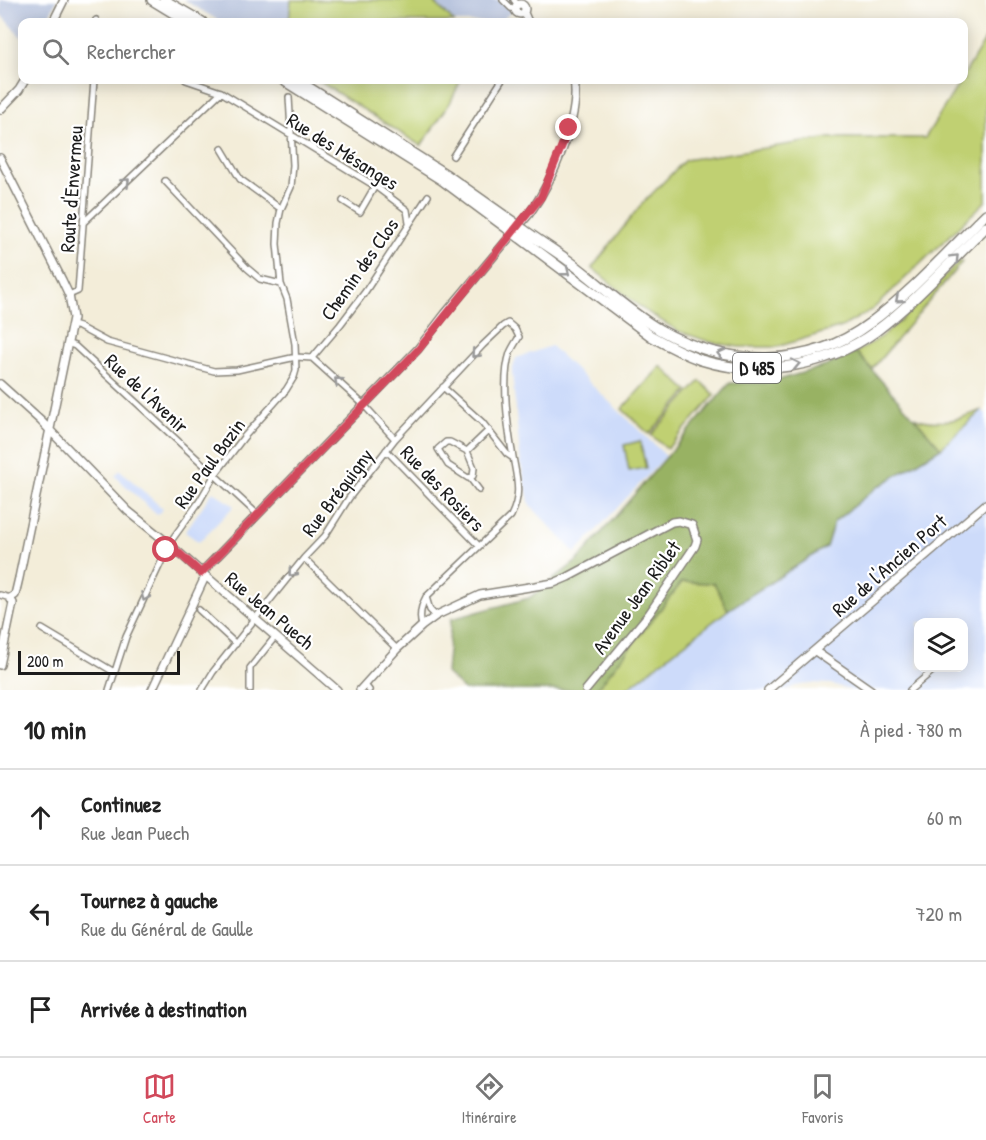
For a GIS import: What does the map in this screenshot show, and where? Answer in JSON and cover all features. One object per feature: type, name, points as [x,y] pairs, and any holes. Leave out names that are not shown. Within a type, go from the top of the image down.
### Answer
[{"type":"highway","points":[[152,0],[181,18]]},
{"type":"highway","points":[[164,0],[195,18]]},
{"type":"highway","name":"D 485","points":[[289,84],[442,180],[510,226],[651,336],[675,349],[726,366],[782,368],[840,351],[874,332],[914,299],[986,227]]},
{"type":"highway","name":"D 485","points":[[303,84],[445,174],[510,226]]},
{"type":"highway","name":"D 485","points":[[521,234],[568,261],[657,328],[679,340],[728,356],[780,357],[810,352],[836,343],[869,324],[908,292],[986,214]]},
{"type":"street","points":[[55,18],[64,0]]},
{"type":"street","points":[[503,0],[511,8],[520,5]]},
{"type":"street","points":[[0,110],[23,84]]},
{"type":"street","name":"Route d'Envermeu","points":[[69,295],[78,291],[94,84]]},
{"type":"street","name":"Rue des Mésanges","points":[[198,84],[221,92],[375,186],[408,210],[409,223]]},
{"type":"street","points":[[453,156],[499,84]]},
{"type":"street","points":[[152,690],[203,575],[257,514],[418,350],[541,197],[569,128],[574,101],[574,84]]},
{"type":"street","points":[[84,222],[221,92]]},
{"type":"street","points":[[289,97],[291,187],[281,209],[277,244],[281,284],[289,310],[296,357]]},
{"type":"street","points":[[222,149],[240,179],[281,209]]},
{"type":"street","points":[[0,158],[69,295],[73,318],[51,432],[0,665]]},
{"type":"street","points":[[165,181],[247,268],[260,279],[281,284]]},
{"type":"street","points":[[343,201],[360,212],[375,186]]},
{"type":"street","name":"Chemin des Clos","points":[[312,358],[365,292],[428,196]]},
{"type":"street","name":"Rue Bréquigny","points":[[202,690],[213,672],[280,588],[325,536],[349,498],[395,439],[443,387],[508,323],[519,337],[510,353],[506,396],[507,424],[513,458]]},
{"type":"street","points":[[72,325],[106,342],[214,371],[247,369],[296,357],[312,358],[364,405],[395,439]]},
{"type":"street","name":"Rue de l'Avenir","points":[[69,344],[75,346],[257,514]]},
{"type":"street","name":"Rue Paul Bazin","points":[[109,690],[126,637],[169,544],[214,476],[244,437],[286,390],[294,377],[296,357]]},
{"type":"street","name":"Rue Jean Puech","points":[[0,384],[21,401],[128,511],[337,690]]},
{"type":"street","points":[[422,626],[420,619],[426,597],[511,516],[517,504],[518,484],[513,458],[507,454],[489,430],[443,387]]},
{"type":"street","points":[[467,451],[489,430]]},
{"type":"street","points":[[470,478],[473,476],[474,468],[467,451],[446,442],[438,449],[448,465],[456,472],[470,478],[479,490]]},
{"type":"street","name":"Rue des Rosiers","points":[[386,450],[479,546]]},
{"type":"street","name":"Rue de l'Ancien Port","points":[[768,690],[986,504]]},
{"type":"street","name":"Avenue Jean Riblet","points":[[365,688],[397,649],[436,616],[480,595],[554,583],[568,578],[672,522],[679,520],[692,525],[697,540],[695,546],[649,614],[586,690]]},
{"type":"street","points":[[304,558],[397,649]]},
{"type":"street","points":[[0,595],[13,599]]},
{"type":"street","points":[[426,597],[430,610],[436,616]]},
{"type":"street","points":[[199,610],[236,644]]},
{"type":"street","points":[[42,629],[114,672]]},
{"type":"street","points":[[250,690],[250,668],[275,637]]},
{"type":"street","points":[[814,651],[871,690]]},
{"type":"street","points":[[910,690],[931,672]]},
{"type":"shaded area","points":[[0,0],[57,0],[48,18],[18,18],[18,34],[0,14]]},
{"type":"shaded area","points":[[184,0],[291,0],[290,18],[214,18]]},
{"type":"shaded area","points":[[432,0],[517,0],[511,12],[504,18],[450,18]]},
{"type":"shaded area","points":[[551,346],[666,456],[575,553],[530,505],[521,465],[512,372],[516,358]]},
{"type":"shaded area","points":[[982,410],[986,414],[986,690],[851,690],[831,684],[812,683],[786,690],[625,690],[728,610],[826,547],[834,522],[876,488],[941,448]]},
{"type":"shaded area","points":[[120,470],[163,509],[157,515],[115,476]]},
{"type":"shaded area","points":[[213,491],[234,506],[199,542],[185,532]]},
{"type":"green space","points":[[291,0],[432,0],[450,18],[289,18]]},
{"type":"green space","points":[[986,38],[986,201],[873,309],[842,327],[777,347],[739,347],[710,342],[678,331],[644,310],[592,268],[639,207],[685,160],[830,138],[925,138],[959,84],[968,84],[968,68]]},
{"type":"green space","points":[[323,84],[459,84],[450,103],[421,146]]},
{"type":"green space","points":[[960,260],[962,262],[872,369],[856,352],[884,335],[898,323]]},
{"type":"green space","points":[[856,352],[941,448],[876,488],[834,522],[826,547],[728,610],[714,583],[682,582],[596,690],[464,690],[446,673],[451,619],[529,598],[578,560],[730,383],[768,383],[826,366]]},
{"type":"green space","points":[[661,366],[688,391],[649,434],[622,409]]},
{"type":"green space","points":[[700,381],[715,395],[667,449],[651,435]]},
{"type":"green space","points":[[982,410],[941,448],[914,417],[940,422]]},
{"type":"green space","points":[[640,441],[646,468],[629,471],[624,445]]},
{"type":"green space","points":[[682,582],[714,583],[728,610],[625,690],[596,690]]},
{"type":"route","points":[[166,550],[169,544],[201,573],[418,350],[541,197],[569,128]]}]
